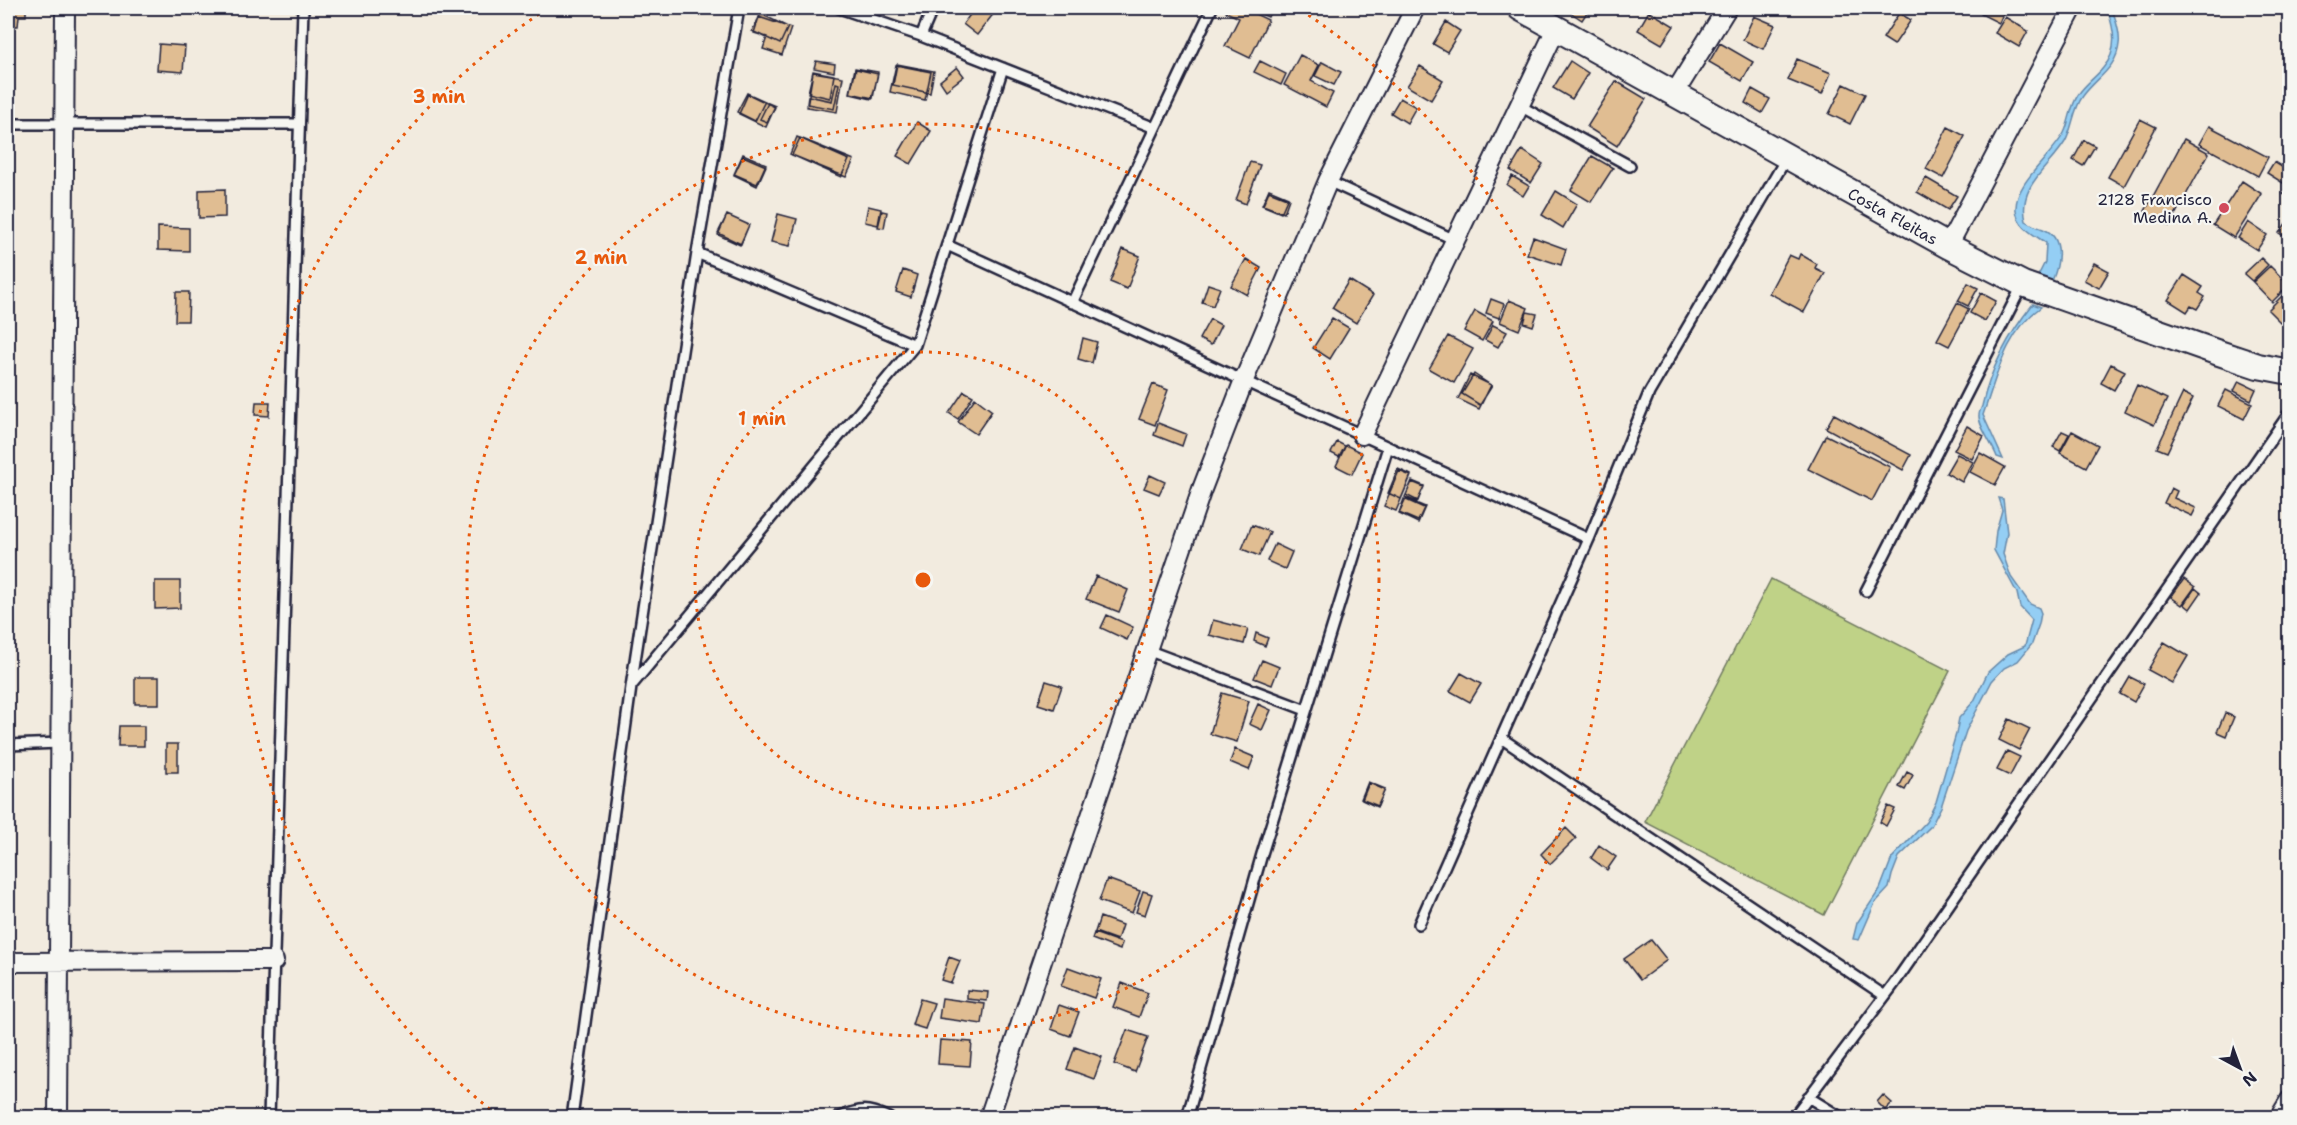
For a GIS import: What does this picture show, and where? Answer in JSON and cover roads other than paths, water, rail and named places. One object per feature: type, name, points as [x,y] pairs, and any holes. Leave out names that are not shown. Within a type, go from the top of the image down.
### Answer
[{"type":"main road","name":"Costa Fleitas","points":[[1520,8],[1948,246],[2023,284],[2258,366],[2289,372]]},
{"type":"street","points":[[57,1118],[65,8]]},
{"type":"street","points":[[989,1118],[1202,489],[1244,380],[1328,181],[1415,8]]},
{"type":"street","points":[[1674,94],[1727,8]]},
{"type":"street","points":[[1948,246],[2073,8]]},
{"type":"street","points":[[1362,435],[1556,29]]},
{"type":"street","points":[[8,962],[274,961]]},
{"type":"lane","points":[[269,1118],[303,8]]},
{"type":"lane","points":[[572,1118],[631,687],[697,253],[739,8]]},
{"type":"lane","points":[[839,8],[921,36],[1155,128]]},
{"type":"lane","points":[[921,36],[933,8]]},
{"type":"lane","points":[[1072,303],[1212,8]]},
{"type":"lane","points":[[631,687],[915,345],[1003,68]]},
{"type":"lane","points":[[1520,106],[1630,166]]},
{"type":"lane","points":[[8,124],[299,124]]},
{"type":"lane","points":[[1419,924],[1588,539],[1649,393],[1787,157]]},
{"type":"lane","points":[[1328,181],[1455,240]]},
{"type":"lane","points":[[947,245],[1588,539]]},
{"type":"lane","points":[[697,253],[915,345]]},
{"type":"lane","points":[[1866,591],[2023,284]]},
{"type":"lane","points":[[1793,1118],[1885,996],[2289,412]]},
{"type":"lane","points":[[1187,1118],[1262,854],[1388,447]]},
{"type":"lane","points":[[1147,650],[1306,710]]},
{"type":"lane","points":[[1501,738],[1885,996]]},
{"type":"lane","points":[[8,745],[60,743]]},
{"type":"lane","points":[[1808,1097],[1842,1118]]},
{"type":"lane","points":[[838,1118],[860,1110],[870,1110],[889,1118]]},
{"type":"water","points":[[2107,8],[2112,8],[2119,35],[2114,60],[2080,101],[2065,142],[2036,178],[2026,198],[2024,209],[2026,221],[2055,238],[2058,260],[2052,281],[2038,276],[2045,262],[2046,243],[2027,230],[2020,221],[2016,210],[2017,200],[2027,180],[2064,133],[2078,95],[2108,61],[2114,39]]},
{"type":"water","points":[[2033,304],[2041,307],[2019,329],[2011,342],[1983,415],[2003,459],[1997,457],[1981,425],[1979,414],[1990,378],[2002,352]]},
{"type":"water","points":[[1998,498],[2003,499],[2007,533],[2003,554],[2011,577],[2030,604],[2039,608],[2041,613],[2039,624],[2032,644],[2018,661],[2004,668],[1992,681],[1966,731],[1941,807],[1931,826],[1899,857],[1889,888],[1875,903],[1859,940],[1853,939],[1857,923],[1880,889],[1892,858],[1926,822],[1936,802],[1959,718],[1974,701],[1988,672],[2008,654],[2025,646],[2032,620],[2020,607],[2017,593],[1994,550],[2002,510]]},
{"type":"place","name":"2128 Francisco Medina A.","points":[[2224,208]]}]
